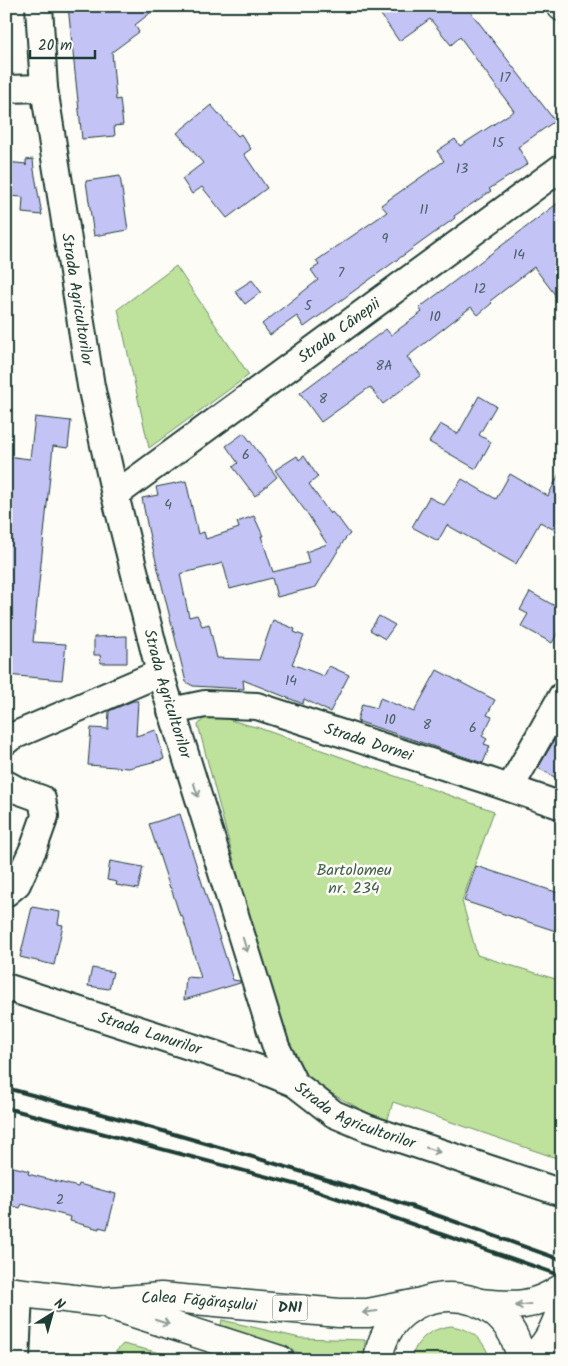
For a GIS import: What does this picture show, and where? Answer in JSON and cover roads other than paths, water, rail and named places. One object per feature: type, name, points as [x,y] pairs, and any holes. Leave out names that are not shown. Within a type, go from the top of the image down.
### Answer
[{"type":"main road","points":[[481,1303],[512,1306],[528,1305],[541,1301],[562,1288]]},
{"type":"main road","name":"Calea Făgărașului","points":[[12,1292],[99,1302],[161,1297],[339,1313],[368,1313],[418,1303]]},
{"type":"main road","name":"DN1","points":[[378,1360],[383,1340],[391,1325],[404,1312],[418,1303],[439,1296],[460,1296],[481,1303],[494,1311],[505,1322],[514,1335],[521,1360]]},
{"type":"main road","name":"Calea Făgărașului","points":[[99,1302],[280,1360]]},
{"type":"main road","points":[[528,1360],[545,1345],[562,1308]]},
{"type":"street","name":"Strada Agricultorilor","points":[[39,6],[44,88],[91,386],[115,495],[171,711],[276,1047],[294,1082],[334,1114],[367,1128],[562,1193]]},
{"type":"street","points":[[6,89],[44,88]]},
{"type":"street","name":"Strada Cânepii","points":[[115,495],[562,167]]},
{"type":"street","points":[[6,741],[11,737],[160,673]]},
{"type":"street","points":[[510,788],[562,696]]},
{"type":"street","name":"Strada Dornei","points":[[171,711],[205,704],[257,706],[562,806]]},
{"type":"street","points":[[6,784],[16,790],[42,799],[45,816],[34,848],[18,884],[6,893]]},
{"type":"street","name":"Strada Lanurilor","points":[[6,987],[257,1068],[294,1082]]},
{"type":"street","points":[[12,1292],[16,1360]]},
{"type":"railway","points":[[6,1088],[154,1128],[350,1186],[562,1260]]},
{"type":"railway","points":[[6,1108],[302,1186],[562,1276]]},
{"type":"park label","name":"Bartolomeu nr. 234","points":[[354,879]]}]
